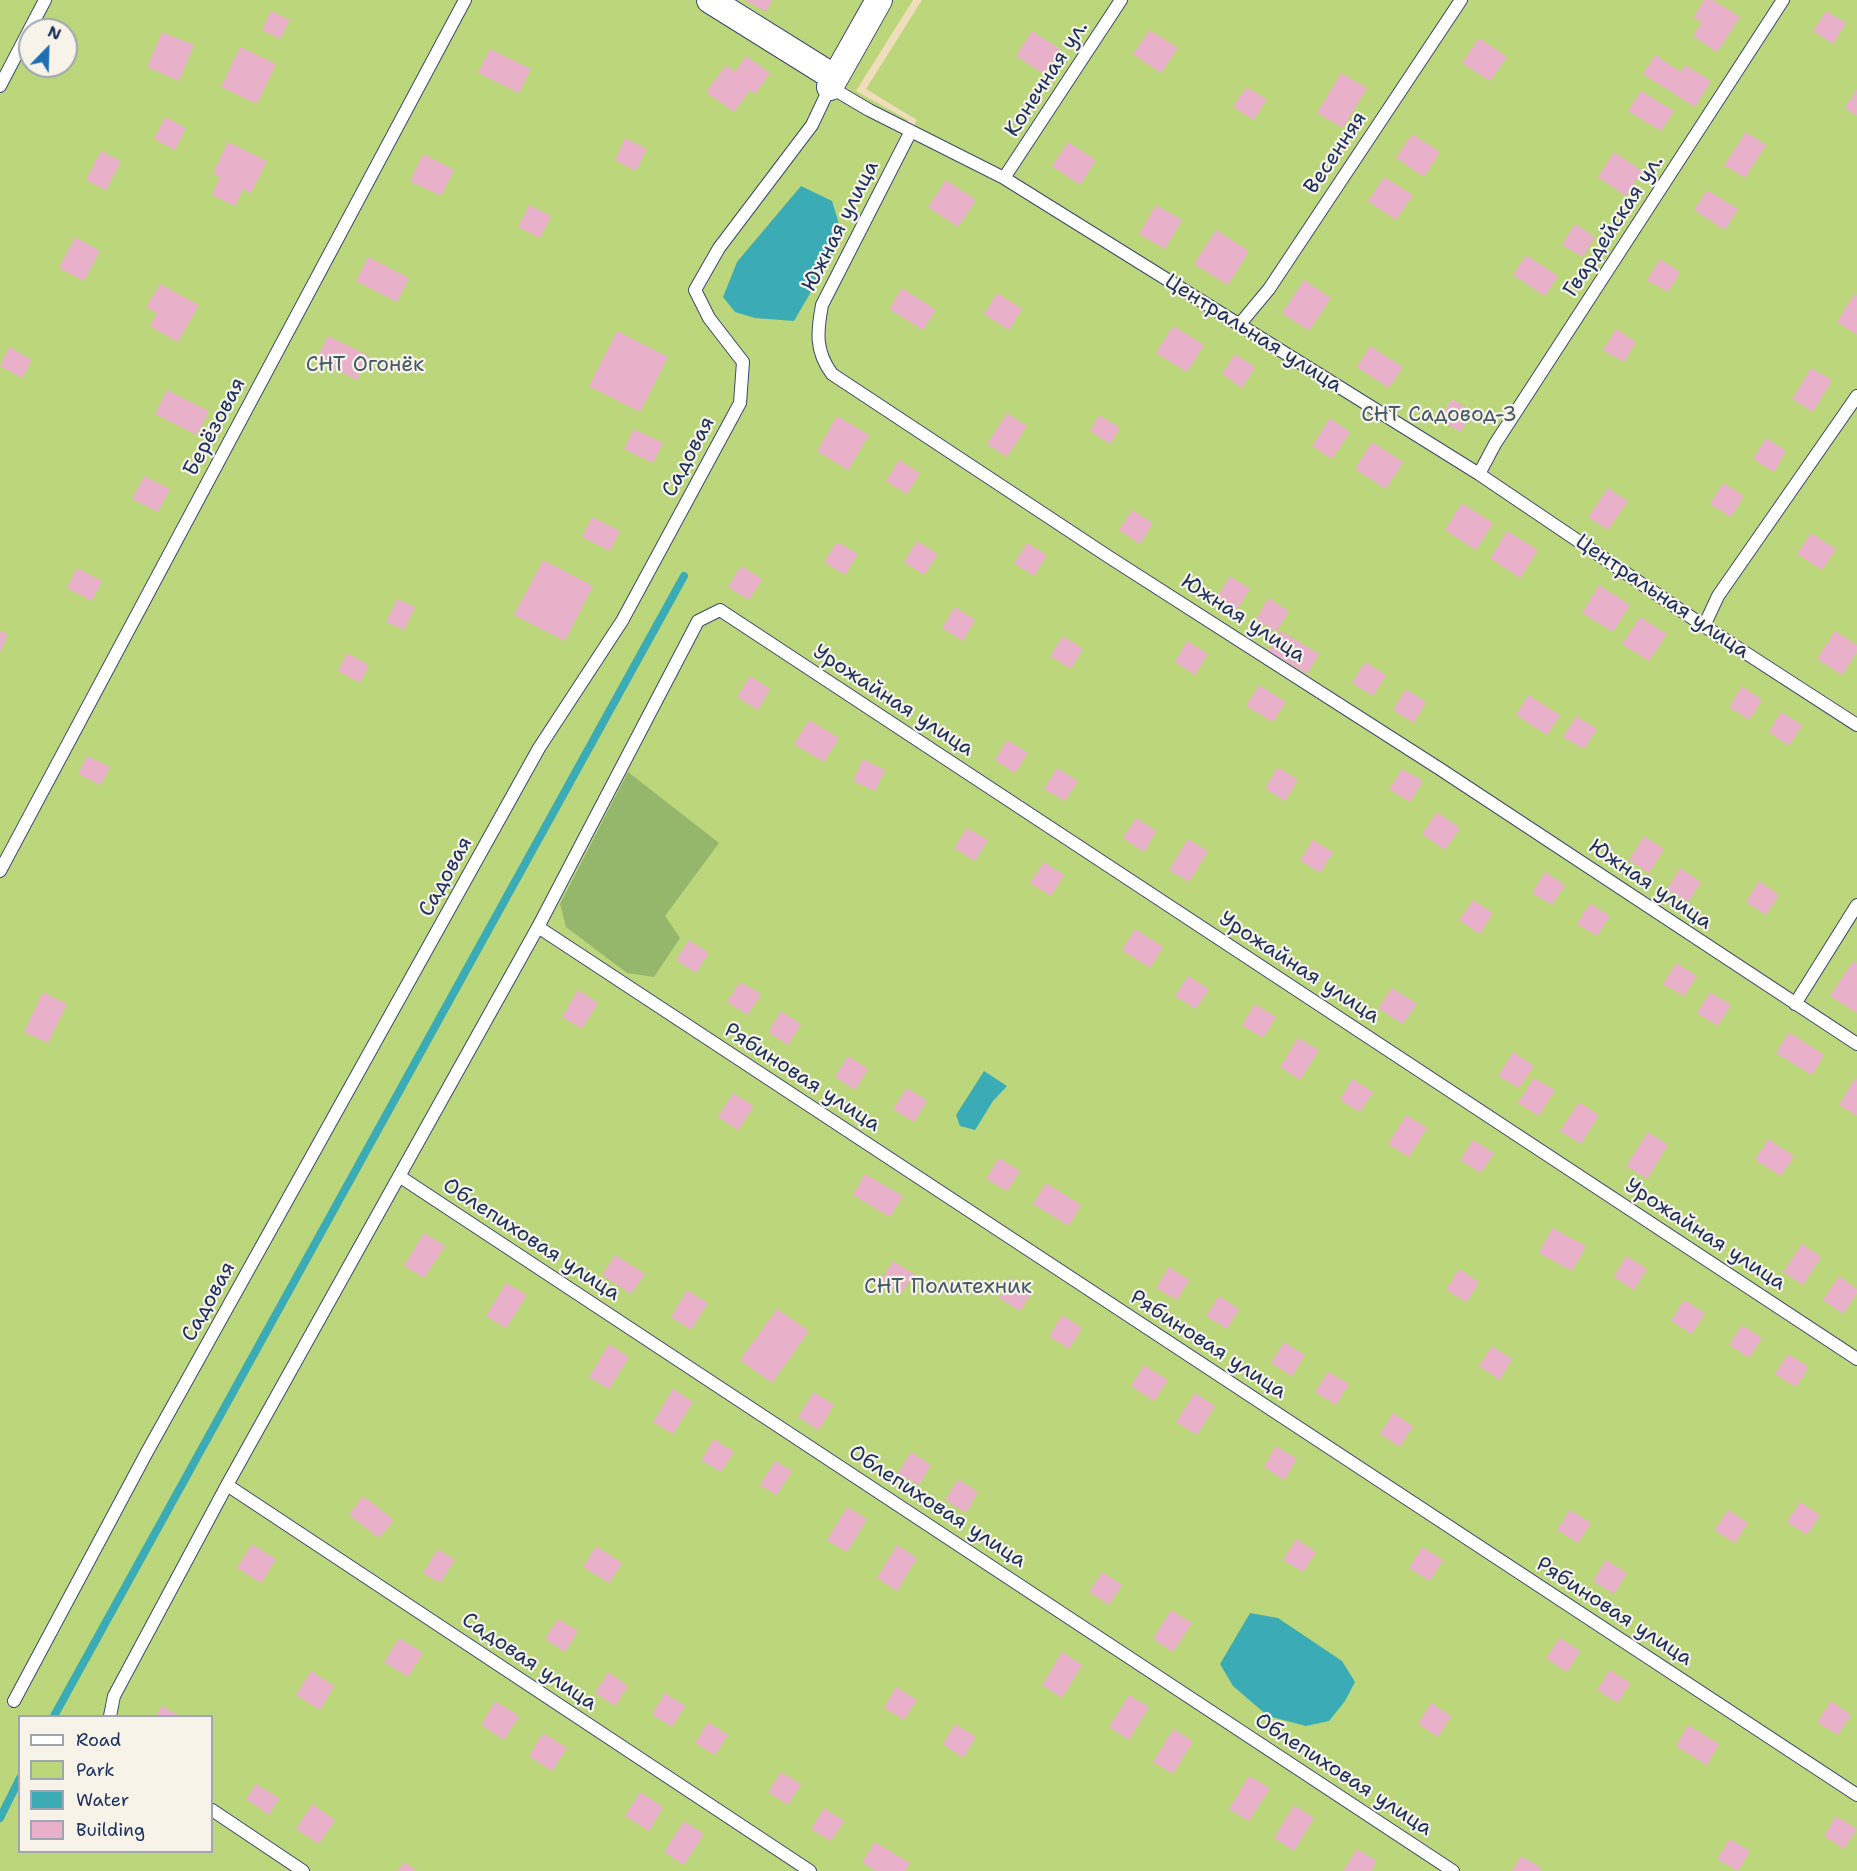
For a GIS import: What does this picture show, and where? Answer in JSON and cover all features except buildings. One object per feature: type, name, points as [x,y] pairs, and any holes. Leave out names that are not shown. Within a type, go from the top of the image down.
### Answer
[{"type":"street","name":"Центральная улица","points":[[710,0],[832,83]]},
{"type":"street","points":[[832,83],[879,0]]},
{"type":"lane","points":[[0,86],[45,0]]},
{"type":"lane","name":"Берёзовая","points":[[0,872],[465,0]]},
{"type":"lane","name":"Конечная ул.","points":[[1004,178],[1121,0]]},
{"type":"lane","name":"Весенняя","points":[[1239,325],[1269,289],[1461,0]]},
{"type":"lane","name":"Гвардейская ул.","points":[[1479,474],[1502,434],[1784,0]]},
{"type":"lane","name":"Центральная улица","points":[[832,83],[869,111],[1004,178],[1479,474],[1704,626],[1857,724]]},
{"type":"lane","name":"Садовая","points":[[14,1701],[147,1452],[539,748],[622,621],[740,403],[743,362],[709,318],[695,290],[719,248],[812,125],[832,83]]},
{"type":"lane","name":"Южная улица","points":[[911,131],[822,305],[818,327],[819,345],[823,362],[832,374],[1109,557],[1440,769],[1857,1044]]},
{"type":"lane","points":[[1704,626],[1718,596],[1857,396]]},
{"type":"lane","name":"Урожайная улица","points":[[538,927],[698,621],[720,610],[1857,1359]]},
{"type":"lane","points":[[1795,1004],[1857,905]]},
{"type":"lane","points":[[110,1715],[114,1696],[227,1485],[538,927]]},
{"type":"lane","name":"Рябиновая улица","points":[[538,927],[1857,1795]]},
{"type":"lane","name":"Облепиховая улица","points":[[399,1176],[1453,1871]]},
{"type":"lane","name":"Садовая улица","points":[[227,1485],[810,1871]]},
{"type":"lane","points":[[213,1811],[303,1871]]},
{"type":"green space","points":[[0,0],[913,0],[856,91],[908,120],[811,316],[917,120],[866,89],[922,0],[1857,0],[1857,1871],[0,1871]]},
{"type":"green space","points":[[628,772],[719,843],[665,916],[680,938],[654,977],[627,973],[566,927],[560,904]]},
{"type":"water","points":[[801,186],[832,201],[840,227],[838,245],[794,321],[755,318],[735,312],[723,297],[737,262]]},
{"type":"water","points":[[984,1071],[1007,1086],[993,1101],[975,1130],[960,1126],[956,1115]]},
{"type":"water","points":[[1250,1613],[1278,1618],[1342,1661],[1355,1682],[1345,1701],[1329,1721],[1306,1726],[1268,1716],[1233,1686],[1220,1664]]},
{"type":"waterway","points":[[55,1715],[684,576]]},
{"type":"waterway","points":[[0,1818],[18,1782]]},
{"type":"park label","name":"СНТ Огонёк","points":[[365,366]]},
{"type":"park label","name":"СНТ Садовод-3","points":[[1439,416]]},
{"type":"park label","name":"СНТ Политехник","points":[[948,1288]]}]
